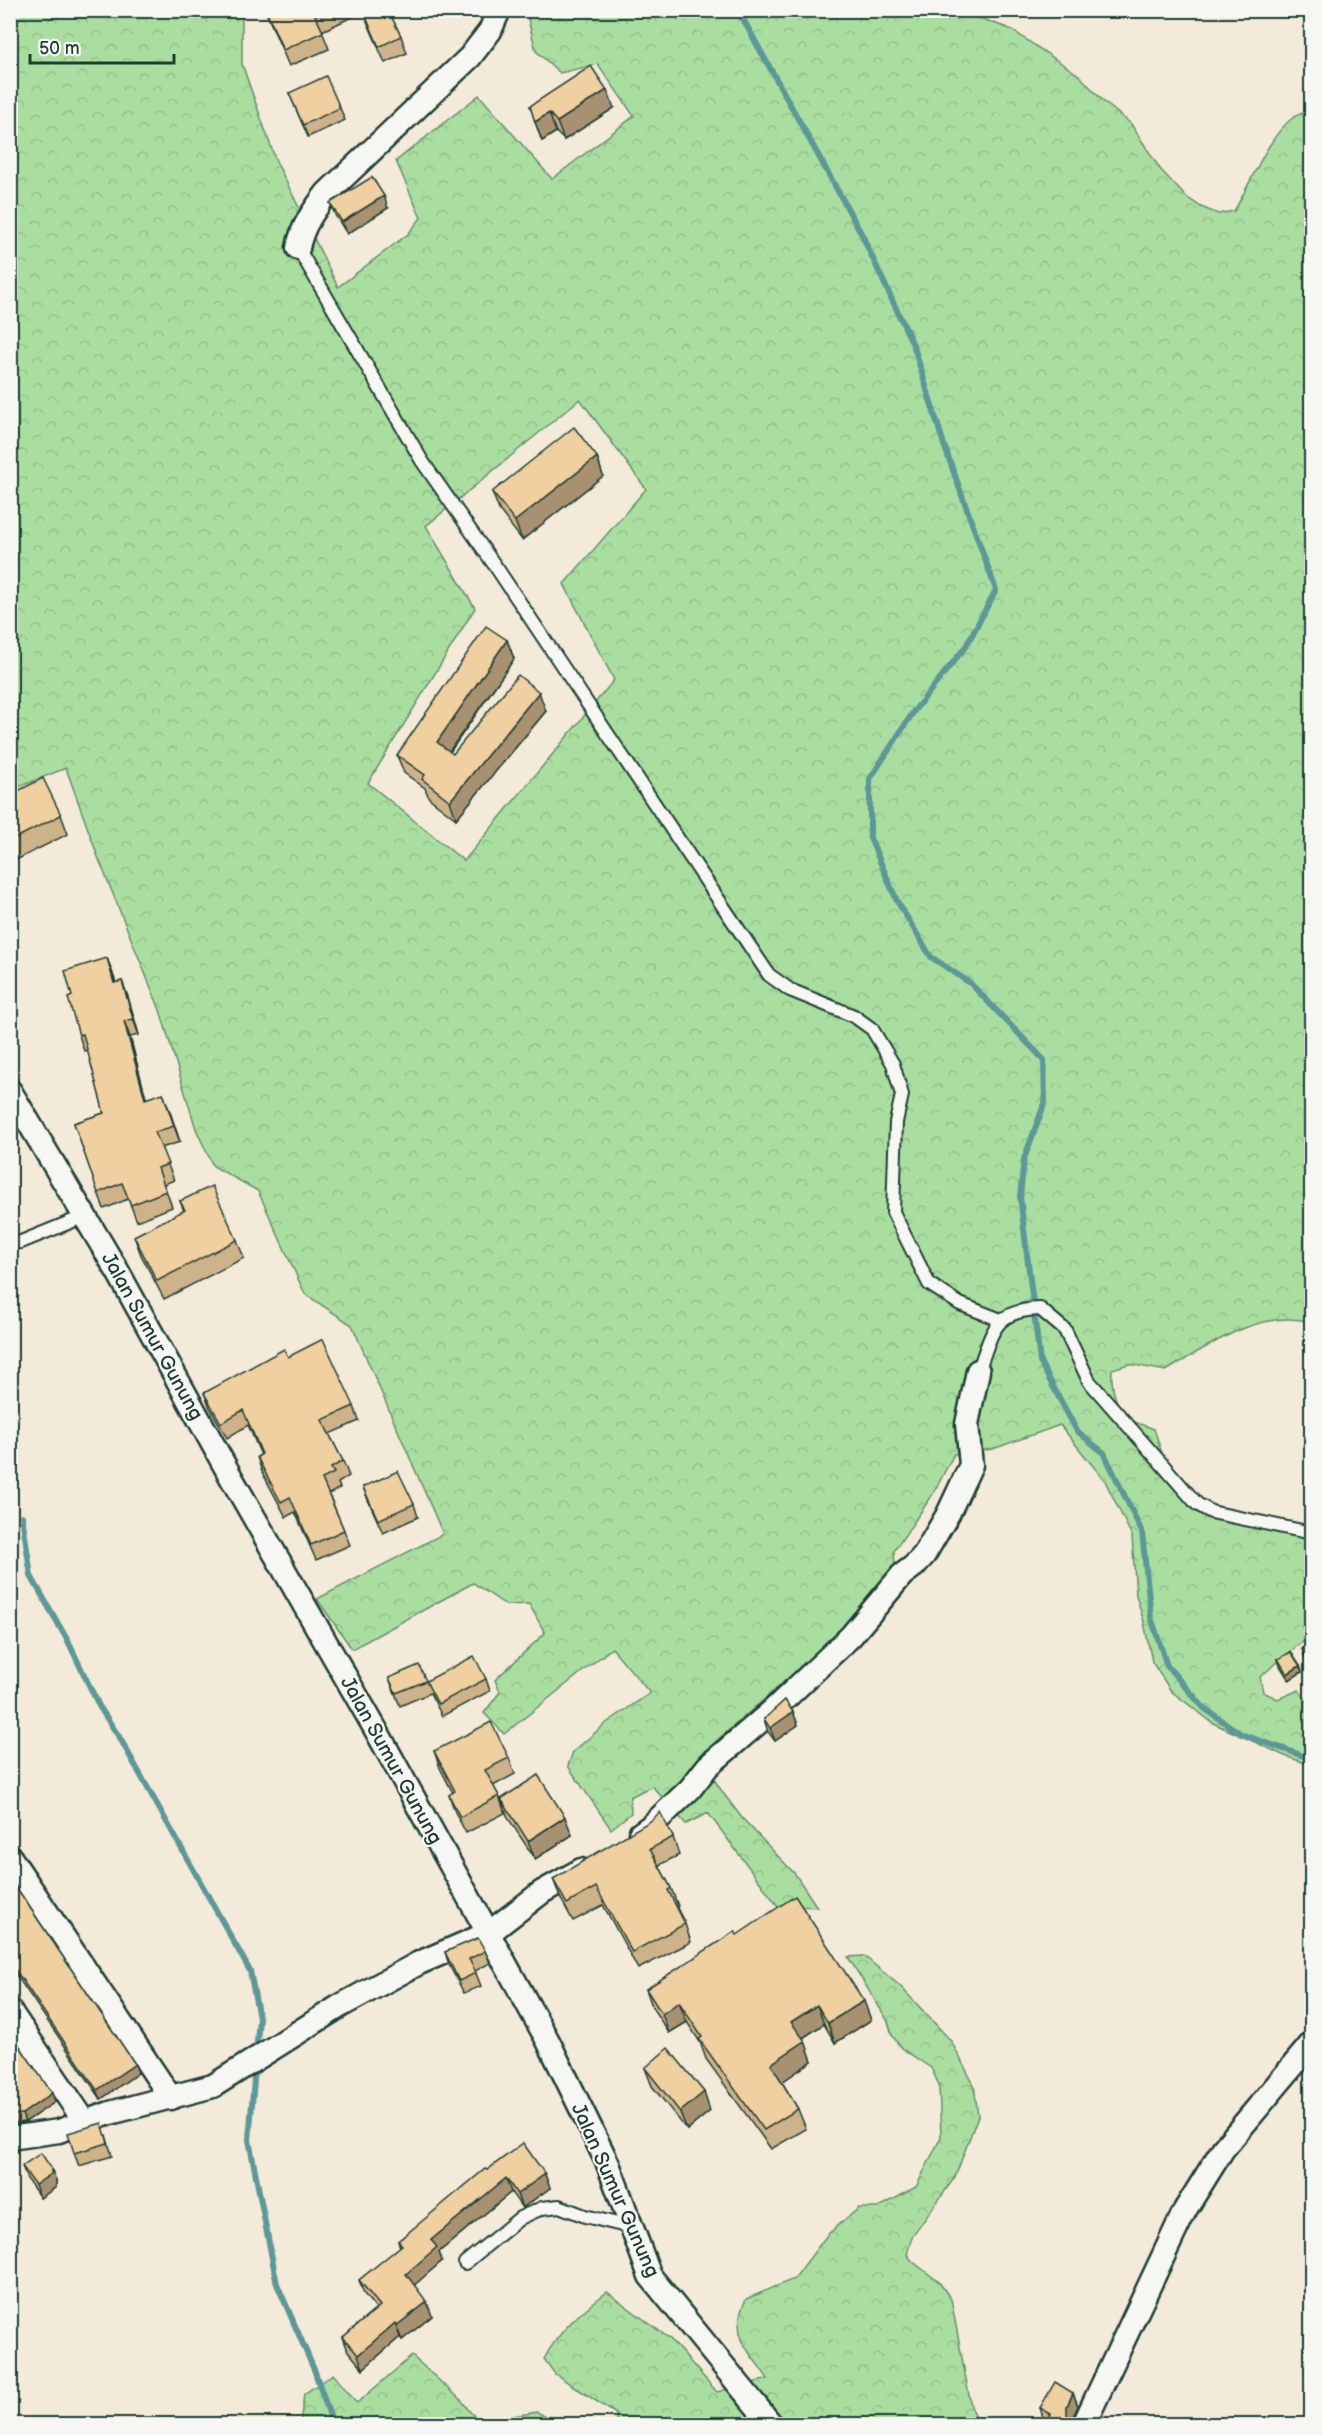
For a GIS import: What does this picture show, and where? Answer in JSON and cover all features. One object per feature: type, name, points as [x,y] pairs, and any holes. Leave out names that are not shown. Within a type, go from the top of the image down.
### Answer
[{"type":"street","points":[[298,248],[300,236],[310,215],[327,193],[470,57],[490,31],[499,10]]},
{"type":"street","name":"Jalan Sumur Gunung","points":[[10,1091],[118,1272],[548,2041],[608,2164],[650,2276],[771,2424]]},
{"type":"street","points":[[624,1844],[651,1826],[690,1789],[708,1766],[773,1710],[851,1636],[902,1575],[924,1555],[948,1514],[971,1465],[967,1424],[978,1371]]},
{"type":"street","points":[[10,1857],[171,2098]]},
{"type":"street","points":[[10,2138],[59,2131],[110,2113],[213,2086],[340,2006],[418,1963],[489,1933],[542,1892],[597,1860]]},
{"type":"street","points":[[10,2011],[85,2122]]},
{"type":"street","points":[[1084,2424],[1185,2210],[1223,2150],[1311,2043]]},
{"type":"lane","points":[[298,248],[422,461],[498,570],[769,975],[790,990],[854,1016],[872,1029],[893,1064],[902,1095],[896,1122],[893,1212],[929,1284],[960,1304],[1001,1320]]},
{"type":"lane","points":[[10,1243],[21,1242],[85,1216]]},
{"type":"lane","points":[[978,1371],[991,1336],[1001,1320],[1018,1310],[1040,1310],[1065,1330],[1089,1382],[1197,1504],[1211,1512],[1311,1533]]},
{"type":"lane","points":[[465,2263],[520,2218],[542,2208],[559,2206],[585,2217],[630,2227]]},
{"type":"green space","points":[[11,11],[242,11],[242,64],[276,161],[338,287],[408,234],[421,218],[396,161],[479,95],[552,179],[634,116],[598,64],[560,73],[536,51],[526,11],[961,11],[1010,29],[1079,75],[1104,102],[1131,124],[1160,169],[1185,196],[1201,207],[1218,214],[1234,211],[1276,135],[1294,117],[1311,110],[1311,1322],[1292,1319],[1273,1320],[1254,1325],[1217,1341],[1166,1371],[1129,1364],[1112,1369],[1112,1376],[1115,1398],[1122,1411],[1134,1421],[1154,1429],[1170,1477],[1210,1509],[1280,1523],[1296,1523],[1311,1531],[1311,1637],[1260,1677],[1263,1692],[1278,1699],[1299,1690],[1311,1704],[1311,1765],[1285,1756],[1213,1723],[1171,1691],[1152,1662],[1136,1595],[1132,1536],[1105,1481],[1060,1425],[993,1449],[954,1454],[933,1494],[894,1551],[895,1568],[842,1632],[699,1756],[742,1818],[795,1874],[817,1907],[795,1906],[783,1913],[708,1813],[686,1824],[652,1786],[630,1797],[631,1813],[611,1829],[568,1766],[573,1752],[605,1724],[650,1693],[612,1648],[504,1734],[484,1713],[500,1692],[495,1680],[545,1633],[529,1604],[506,1605],[473,1583],[352,1649],[317,1599],[443,1534],[352,1325],[305,1294],[258,1191],[213,1166],[196,1129],[160,1010],[98,857],[66,768],[11,790]],"holes":[[[580,399],[646,489],[564,584],[614,680],[464,861],[368,783],[475,608],[426,526]]]},
{"type":"green space","points":[[864,1956],[900,1986],[951,2041],[974,2085],[978,2116],[955,2177],[912,2237],[907,2254],[912,2261],[939,2282],[951,2299],[971,2406],[977,2424],[616,2424],[616,2414],[555,2374],[544,2359],[564,2330],[598,2299],[607,2292],[670,2339],[717,2392],[768,2379],[748,2351],[740,2333],[739,2323],[746,2299],[794,2279],[827,2235],[859,2208],[878,2208],[916,2187],[941,2137],[939,2085],[931,2068],[901,2048],[892,2035],[888,2021],[848,1957]]},
{"type":"green space","points":[[412,2356],[462,2401],[471,2413],[483,2421],[537,2412],[561,2424],[300,2424],[304,2394],[333,2374],[357,2403]]},
{"type":"building","points":[[266,10],[326,10],[315,15],[323,32],[283,50]]},
{"type":"building","points":[[363,10],[388,10],[401,36],[379,47]]},
{"type":"building","points":[[591,66],[607,90],[557,122],[549,113],[535,122],[530,106]]},
{"type":"building","points":[[326,76],[340,108],[303,125],[289,93]]},
{"type":"building","points":[[372,177],[384,196],[342,222],[330,203]]},
{"type":"building","points":[[574,427],[597,457],[515,521],[492,492]]},
{"type":"building","points":[[486,626],[507,640],[437,742],[453,754],[518,675],[539,692],[450,801],[422,779],[425,775],[397,755]]},
{"type":"building","points":[[43,778],[61,815],[10,841],[10,795]]},
{"type":"building","points":[[107,958],[114,983],[122,981],[133,1019],[124,1021],[145,1099],[163,1093],[174,1126],[155,1132],[168,1164],[158,1168],[166,1191],[131,1205],[122,1183],[98,1193],[74,1123],[104,1113],[83,1034],[79,1035],[68,998],[72,996],[65,971]]},
{"type":"building","points":[[212,1186],[237,1240],[157,1281],[134,1236],[185,1210],[180,1201]]},
{"type":"building","points":[[323,1339],[354,1406],[322,1420],[343,1461],[331,1468],[334,1473],[322,1479],[344,1530],[311,1545],[290,1497],[281,1502],[257,1457],[262,1454],[243,1410],[221,1423],[204,1393],[284,1349],[288,1357]]},
{"type":"building","points":[[398,1471],[414,1504],[378,1520],[363,1487]]},
{"type":"building","points":[[1311,1643],[1311,1665],[1302,1649]]},
{"type":"building","points":[[1291,1652],[1300,1666],[1287,1674],[1278,1659]]},
{"type":"building","points":[[474,1656],[486,1679],[438,1704],[426,1681]]},
{"type":"building","points":[[419,1665],[426,1681],[396,1693],[389,1678]]},
{"type":"building","points":[[785,1700],[793,1712],[770,1728],[764,1719]]},
{"type":"building","points":[[491,1722],[509,1758],[485,1770],[499,1796],[460,1817],[449,1795],[455,1791],[434,1751]]},
{"type":"building","points":[[538,1775],[565,1817],[528,1841],[501,1799]]},
{"type":"building","points":[[660,1812],[673,1837],[650,1849],[671,1888],[668,1890],[685,1924],[632,1952],[596,1887],[567,1904],[553,1879],[652,1820]]},
{"type":"building","points":[[10,1878],[135,2064],[97,2090],[10,1962]]},
{"type":"building","points":[[795,1896],[864,2001],[828,2023],[817,2005],[791,2022],[805,2041],[771,2064],[798,2109],[764,2130],[699,2039],[702,2037],[679,2002],[662,2014],[646,1989],[735,1931],[737,1935]]},
{"type":"building","points":[[478,1938],[485,1951],[469,1959],[476,1973],[459,1981],[445,1952]]},
{"type":"building","points":[[10,2032],[52,2093],[22,2114],[13,2115],[10,2111]]},
{"type":"building","points":[[668,2048],[704,2092],[680,2112],[645,2068]]},
{"type":"building","points":[[102,2123],[108,2143],[74,2153],[68,2133]]},
{"type":"building","points":[[523,2143],[545,2174],[517,2194],[506,2178],[431,2240],[437,2247],[406,2274],[427,2302],[396,2326],[395,2323],[358,2355],[343,2337],[380,2306],[359,2280],[402,2245],[398,2241],[485,2169],[487,2170]]},
{"type":"building","points":[[41,2153],[51,2168],[51,2174],[35,2185],[22,2166]]},
{"type":"building","points":[[1055,2382],[1073,2393],[1063,2424],[1046,2424],[1051,2414],[1040,2408]]},
{"type":"waterway","points":[[738,10],[861,233],[914,347],[944,445],[996,590],[966,646],[914,711],[870,779],[870,838],[897,901],[931,957],[970,983],[1044,1060],[1045,1102],[1024,1159],[1020,1196],[1040,1362],[1077,1431],[1104,1453],[1142,1532],[1151,1617],[1167,1666],[1204,1708],[1241,1734],[1312,1759]]},
{"type":"waterway","points":[[22,1516],[31,1576],[69,1643],[99,1706],[121,1740],[250,1971],[259,2018],[256,2054]]},
{"type":"waterway","points":[[255,2067],[249,2140],[277,2284],[315,2372],[330,2416],[337,2424]]}]
